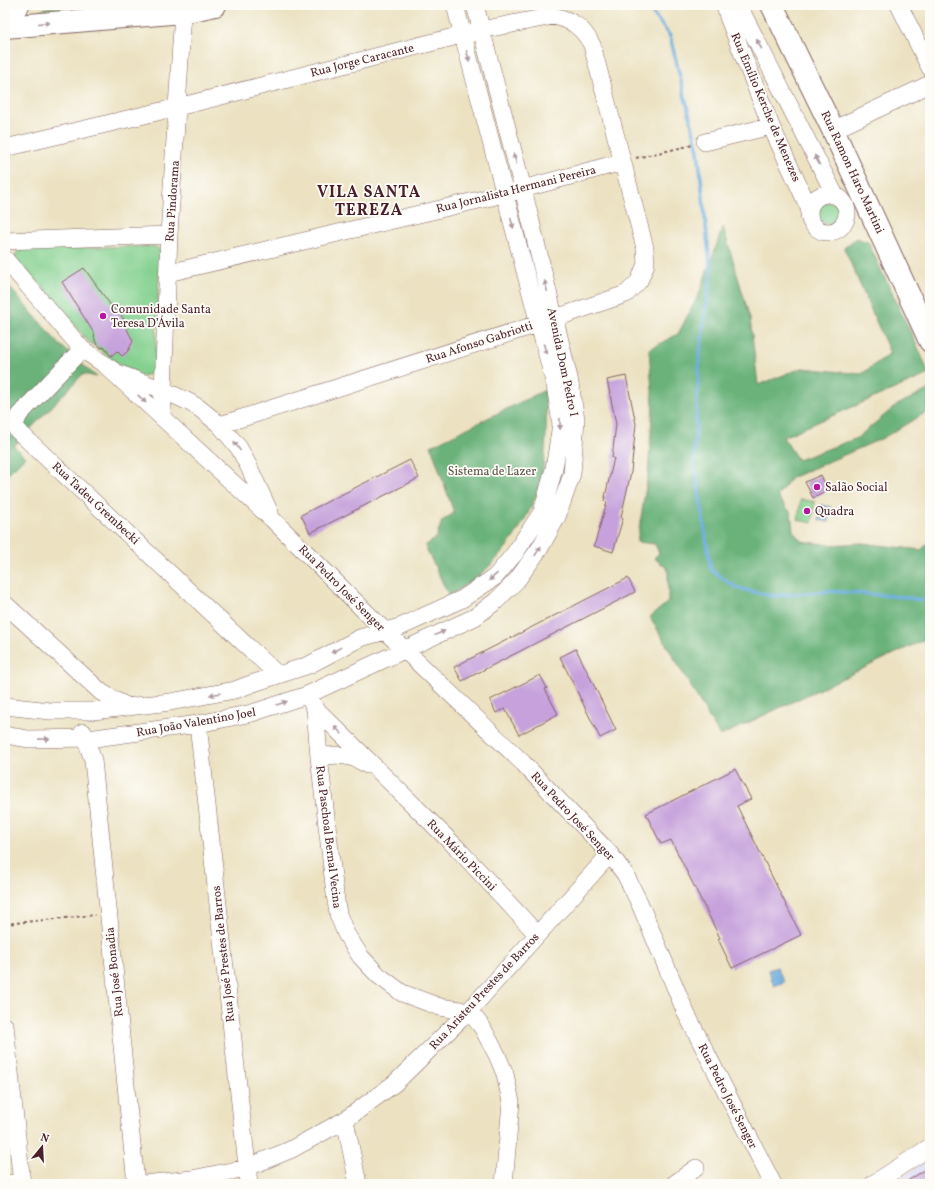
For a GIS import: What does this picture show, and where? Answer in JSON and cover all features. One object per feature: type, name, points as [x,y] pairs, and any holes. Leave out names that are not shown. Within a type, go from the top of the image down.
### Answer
[{"type":"main road","points":[[5,10],[18,5]]},
{"type":"main road","points":[[5,27],[183,12],[215,5]]},
{"type":"main road","name":"Rua Ramon Haro Martini","points":[[772,5],[833,130],[930,341]]},
{"type":"street","name":"Avenida Dom Pedro I","points":[[385,631],[400,627],[462,599],[495,577],[515,553],[542,512],[554,469],[561,424],[555,385],[455,5]]},
{"type":"street","name":"Avenida Dom Pedro I","points":[[405,650],[475,617],[496,601],[526,570],[557,517],[572,474],[576,420],[569,378],[523,189],[475,5]]},
{"type":"street","name":"Rua Emílio Kerche de Menezes","points":[[725,5],[728,17],[771,126],[809,208]]},
{"type":"street","name":"Rua Emílio Kerche de Menezes","points":[[733,5],[744,14],[835,195]]},
{"type":"street","points":[[899,5],[930,68]]},
{"type":"street","name":"Rua Pindorama","points":[[162,414],[169,235],[183,12]]},
{"type":"street","name":"Rua Jorge Caracante","points":[[5,148],[178,107],[481,30],[553,16],[562,18],[574,24],[585,33],[592,46],[622,162]]},
{"type":"street","points":[[833,130],[930,84]]},
{"type":"street","points":[[705,142],[771,126]]},
{"type":"street","name":"Rua Jornalista Hermani Pereira","points":[[168,273],[504,194],[622,162]]},
{"type":"street","name":"Rua Afonso Gabriotti","points":[[220,425],[538,324],[626,294],[639,281],[646,264],[645,248],[622,162]]},
{"type":"street","points":[[822,195],[835,195],[844,203],[847,209],[847,216],[845,222],[836,231],[824,232],[818,230],[810,220],[809,208],[816,198],[822,195]]},
{"type":"street","points":[[5,240],[169,235]]},
{"type":"street","name":"Rua Pedro José Senger","points":[[5,259],[82,349],[117,373],[163,390],[199,408],[220,425],[232,440],[248,465],[272,519]]},
{"type":"street","name":"Rua Tadeu Grembecki","points":[[82,349],[19,415],[15,424],[18,430],[278,675]]},
{"type":"street","name":"Rua Pedro José Senger","points":[[103,363],[162,414],[272,519],[385,631],[527,767],[610,854],[625,874],[632,888],[686,1013],[773,1184]]},
{"type":"street","points":[[162,414],[166,404],[179,397]]},
{"type":"street","points":[[226,476],[231,479],[239,479],[244,474],[248,465]]},
{"type":"street","points":[[5,604],[107,696],[130,707]]},
{"type":"street","points":[[362,608],[365,616],[360,638],[372,639],[379,646],[380,651],[376,663]]},
{"type":"street","name":"Rua João Valentino Joel","points":[[5,735],[28,739],[94,724],[130,707],[170,702],[234,690],[309,665],[360,638],[385,631]]},
{"type":"street","points":[[251,684],[256,665],[253,650]]},
{"type":"street","name":"Rua João Valentino Joel","points":[[5,706],[50,711],[94,724],[198,724],[311,701],[376,663],[405,650]]},
{"type":"street","points":[[93,683],[94,724]]},
{"type":"street","name":"Rua Paschoal Bernal Vecina","points":[[311,701],[319,757],[334,894],[338,914],[346,934],[361,957],[378,975],[402,993],[440,1007],[460,1010],[467,1013],[473,1016],[482,1027],[505,1074],[511,1102],[504,1184]]},
{"type":"street","name":"Rua Mário Piccini","points":[[311,701],[385,778],[459,850],[537,934]]},
{"type":"street","name":"Rua José Bonadia","points":[[94,724],[93,760],[136,1184]]},
{"type":"street","name":"Rua José Prestes de Barros","points":[[198,724],[248,1176]]},
{"type":"street","name":"Rua Mário Piccini","points":[[319,757],[335,755],[350,756],[364,763],[385,778]]},
{"type":"street","name":"Rua Aristeu Prestes de Barros","points":[[144,1184],[192,1179],[248,1176],[290,1150],[345,1120],[395,1083],[467,1013],[610,854]]},
{"type":"street","points":[[5,1026],[22,1184]]},
{"type":"street","points":[[345,1120],[358,1184]]},
{"type":"street","points":[[873,1184],[930,1147]]},
{"type":"street","points":[[674,1184],[696,1168]]},
{"type":"street","points":[[5,1183],[16,1184]]},
{"type":"path","points":[[622,162],[705,142]]},
{"type":"path","points":[[5,924],[108,914]]},
{"type":"shaded area","points":[[930,1158],[930,1184],[893,1184]]},
{"type":"green space","points":[[55,5],[181,5],[17,19]]},
{"type":"green space","points":[[828,202],[836,205],[839,213],[836,221],[828,224],[820,221],[817,213],[820,205]]},
{"type":"green space","points":[[723,227],[750,318],[758,385],[802,368],[862,374],[890,353],[844,248],[856,238],[868,242],[929,374],[783,437],[798,460],[857,438],[897,405],[930,389],[930,410],[883,438],[791,478],[777,496],[791,513],[793,531],[801,541],[830,545],[862,543],[921,550],[930,541],[930,637],[720,736],[650,617],[668,602],[668,569],[654,558],[659,553],[655,544],[637,542],[648,474],[653,404],[649,349],[678,334],[699,294]]},
{"type":"green space","points":[[153,246],[158,248],[160,252],[155,365],[150,374],[141,376],[117,363],[87,340],[52,297],[15,259],[19,249]]},
{"type":"green space","points":[[5,282],[59,344],[97,377],[83,374],[14,446],[25,457],[5,477],[5,359],[7,358],[5,347]]},
{"type":"green space","name":"Sistema de Lazer","points":[[545,390],[545,445],[541,478],[538,490],[527,516],[511,541],[493,563],[476,578],[449,596],[425,546],[436,538],[442,521],[454,513],[431,446]]},
{"type":"green space","name":"Quadra","points":[[801,499],[815,502],[812,523],[798,520]]},
{"type":"water","points":[[821,505],[831,507],[829,522],[819,520]]},
{"type":"water","points":[[777,967],[784,982],[774,986],[768,970]]},
{"type":"building","name":"Comunidade Santa Teresa D’Ávila","points":[[84,268],[114,310],[117,308],[126,323],[125,325],[133,341],[128,351],[122,356],[117,351],[111,356],[104,347],[101,348],[96,343],[95,335],[62,282]]},
{"type":"building","points":[[626,376],[636,424],[631,472],[621,517],[623,518],[613,552],[594,546],[607,502],[604,501],[614,458],[612,458],[616,424],[607,380]]},
{"type":"building","points":[[410,460],[419,478],[310,533],[301,515]]},
{"type":"building","name":"Salão Social","points":[[821,475],[828,491],[813,498],[805,482]]},
{"type":"building","points":[[628,578],[635,592],[462,681],[454,667]]},
{"type":"building","points":[[576,649],[616,730],[600,738],[560,657]]},
{"type":"building","points":[[540,675],[547,688],[545,689],[558,714],[519,735],[505,709],[496,713],[490,700]]},
{"type":"building","points":[[735,769],[751,799],[737,806],[801,935],[732,968],[718,939],[720,938],[671,840],[661,844],[646,814]]},
{"type":"building","points":[[926,1169],[930,1175],[930,1184],[903,1184]]},
{"type":"waterway","points":[[648,5],[670,36],[698,150],[711,274],[700,351],[694,459],[711,570],[737,588],[773,596],[829,591],[905,597],[930,602]]},
{"type":"place","name":"Comunidade Santa Teresa D’Ávila","points":[[103,316]]},
{"type":"place","name":"Salão Social","points":[[817,487]]},
{"type":"place","name":"Quadra","points":[[807,511]]},
{"type":"district","name":"VILA SANTA TEREZA","points":[[369,200]]}]
